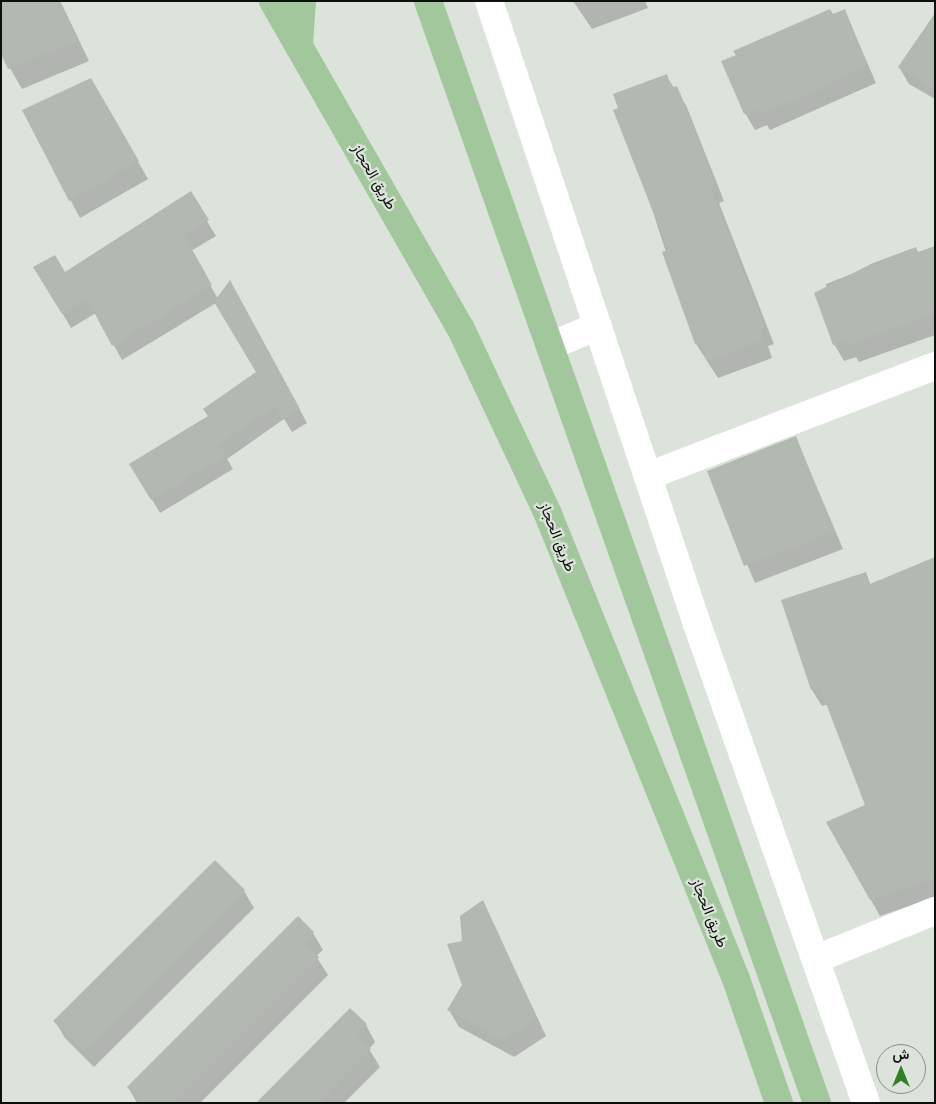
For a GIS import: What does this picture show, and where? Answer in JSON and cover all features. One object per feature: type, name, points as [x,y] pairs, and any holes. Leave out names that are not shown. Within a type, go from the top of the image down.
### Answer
[{"type":"main road","name":"طريق الحجاز","points":[[273,1],[461,329],[548,514],[736,979],[779,1103]]},
{"type":"main road","points":[[299,44],[302,1]]},
{"type":"main road","points":[[428,1],[817,1103]]},
{"type":"street","points":[[489,1],[648,476],[866,1103]]},
{"type":"street","points":[[550,346],[598,326]]},
{"type":"street","points":[[648,476],[935,366]]},
{"type":"street","points":[[816,959],[935,911]]},
{"type":"building","points":[[1,1],[60,1],[79,40],[8,69],[1,54]]},
{"type":"building","points":[[830,9],[833,14],[845,9],[867,65],[815,92],[759,114],[757,109],[744,114],[721,61],[736,55],[733,51]]},
{"type":"building","points":[[935,13],[935,90],[898,67]]},
{"type":"building","points":[[667,74],[672,88],[677,86],[700,141],[715,184],[710,186],[765,327],[760,329],[764,340],[707,361],[700,342],[695,344],[662,252],[668,250],[613,110],[618,108],[613,94]]},
{"type":"building","points":[[91,78],[139,161],[69,201],[22,110]]},
{"type":"building","points":[[191,191],[209,220],[184,235],[212,285],[112,346],[87,299],[62,314],[33,267],[55,255],[65,272]]},
{"type":"building","points":[[935,246],[935,314],[848,345],[846,340],[833,345],[814,293],[873,263],[916,247],[918,252]]},
{"type":"building","points":[[230,280],[300,409],[283,419],[275,406],[219,445],[226,455],[151,500],[129,464],[208,416],[203,409],[256,372],[214,302]]},
{"type":"building","points":[[796,436],[834,532],[744,566],[707,471]]},
{"type":"building","points":[[935,557],[935,878],[870,900],[826,822],[865,805],[820,688],[811,690],[781,600],[866,572],[870,584]]},
{"type":"building","points":[[215,860],[245,890],[84,1051],[53,1021]]},
{"type":"building","points":[[483,900],[537,1018],[504,1041],[447,1010],[462,985],[447,944],[462,941],[460,916]]},
{"type":"building","points":[[298,916],[314,932],[304,942],[319,957],[173,1103],[142,1103],[127,1087]]},
{"type":"building","points":[[350,1008],[367,1024],[356,1034],[371,1049],[318,1103],[256,1103]]}]
